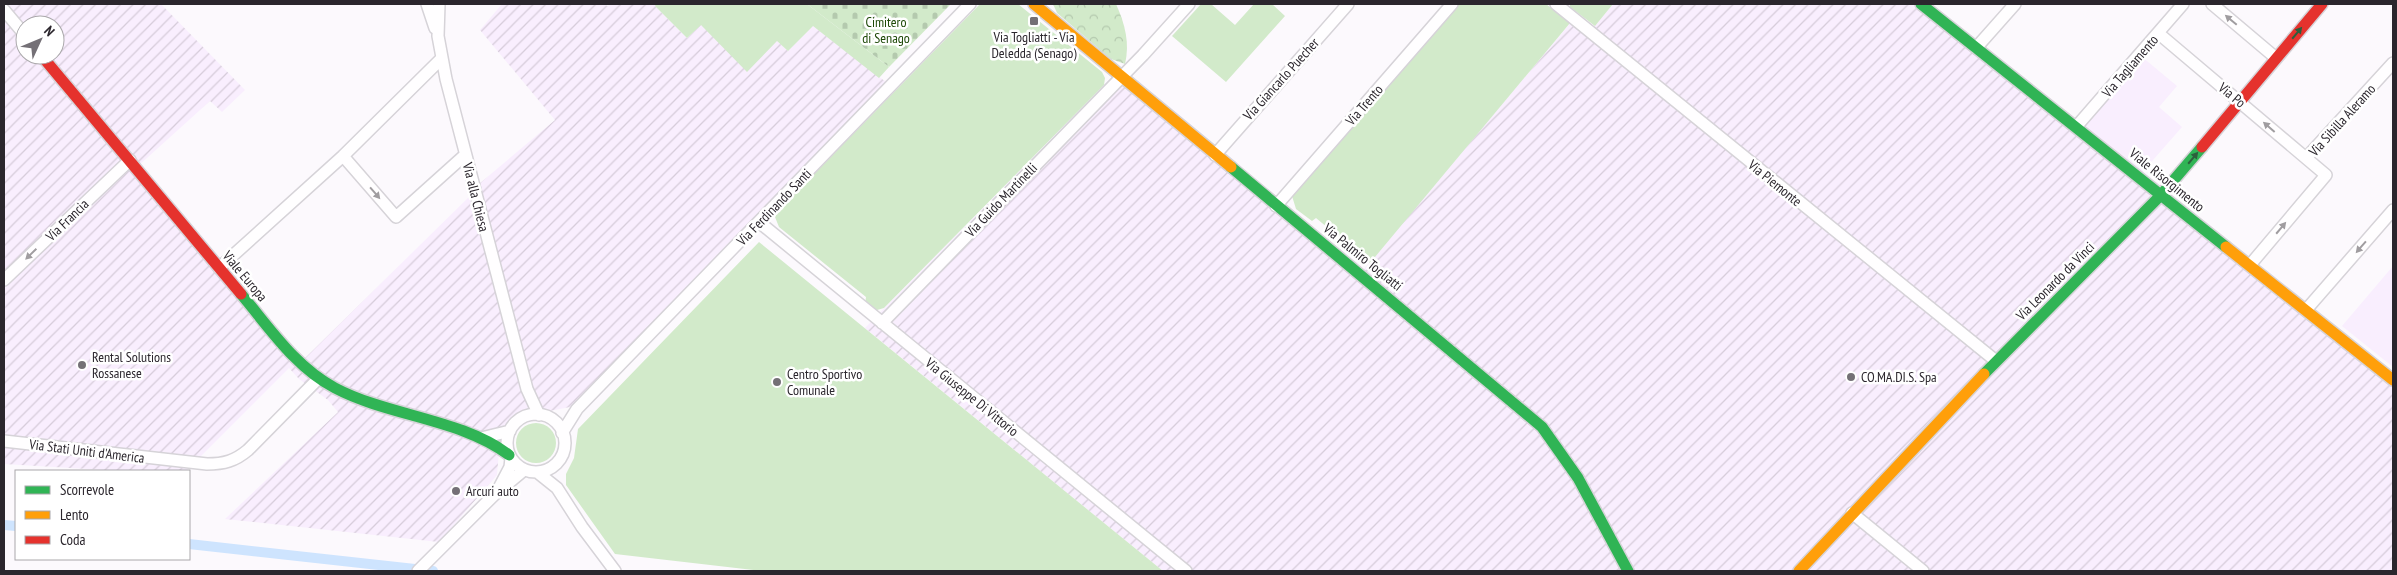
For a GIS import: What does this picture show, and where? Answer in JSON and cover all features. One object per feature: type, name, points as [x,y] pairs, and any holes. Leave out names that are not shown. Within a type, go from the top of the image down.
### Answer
[{"type":"street","points":[[427,4],[438,36]]},
{"type":"street","name":"Via alla Chiesa","points":[[440,4],[438,36],[441,59],[527,389],[539,415]]},
{"type":"street","name":"Via Ferdinando Santi","points":[[562,433],[577,409],[970,4]]},
{"type":"street","name":"Via Guido Martinelli","points":[[882,323],[1189,4]]},
{"type":"street","name":"Via Giancarlo Puecher","points":[[1215,155],[1348,4]]},
{"type":"street","name":"Via Trento","points":[[1276,206],[1452,4]]},
{"type":"street","name":"Via Piemonte","points":[[1556,4],[1996,361]]},
{"type":"street","name":"Viale Risorgimento","points":[[1922,4],[2393,380]]},
{"type":"street","points":[[1976,48],[2015,4]]},
{"type":"street","name":"Via Tagliamento","points":[[2076,127],[2184,4]]},
{"type":"street","points":[[2212,4],[2276,58]]},
{"type":"street","name":"Via Leonardo da Vinci","points":[[1799,571],[1852,512],[1996,361],[2161,195],[2322,4]]},
{"type":"street","name":"Via Palmiro Togliatti","points":[[1041,6],[1215,155],[1542,427],[1573,472],[1628,571]]},
{"type":"street","points":[[4,10],[15,24]]},
{"type":"street","name":"Via Po","points":[[2158,33],[2306,158]]},
{"type":"street","points":[[219,268],[343,156],[441,59]]},
{"type":"street","name":"Via Sibilla Aleramo","points":[[2250,265],[2326,175],[2306,158],[2393,63]]},
{"type":"street","name":"Viale Europa","points":[[49,65],[301,365],[317,380],[347,395],[482,438],[510,456]]},
{"type":"street","points":[[343,156],[396,217],[465,155]]},
{"type":"street","name":"Via Francia","points":[[4,280],[130,160]]},
{"type":"street","points":[[2306,310],[2393,210]]},
{"type":"street","name":"Via Giuseppe Di Vittorio","points":[[759,222],[1186,571]]},
{"type":"street","name":"Via Stati Uniti d'America","points":[[4,440],[198,463],[222,464],[236,460],[248,450],[317,380]]},
{"type":"street","name":"Via alla Chiesa","points":[[523,418],[527,389]]},
{"type":"street","name":"Via Ferdinando Santi","points":[[551,419],[566,415],[577,409]]},
{"type":"street","points":[[557,488],[556,464],[564,450],[562,433],[551,419],[539,415],[523,418],[515,423],[510,431],[507,447],[510,456],[524,470],[537,472],[557,488],[582,527],[615,571]]},
{"type":"street","points":[[482,438],[510,431]]},
{"type":"street","points":[[494,495],[507,473],[510,456]]},
{"type":"street","points":[[537,472],[556,464]]},
{"type":"street","points":[[418,571],[494,495],[524,470]]},
{"type":"street","points":[[1852,512],[1923,571]]},
{"type":"shaded area","points":[[4,4],[161,4],[245,90],[222,112],[210,101],[137,167],[301,362],[472,194],[479,184],[555,120],[480,30],[502,4],[602,4],[608,6],[611,4],[656,4],[655,6],[687,38],[700,25],[777,41],[788,51],[813,26],[886,82],[570,407],[514,418],[500,439],[497,475],[439,542],[225,519],[338,412],[328,400],[299,379],[289,368],[187,470],[104,470],[4,464]]},
{"type":"shaded area","points":[[1613,4],[1917,4],[2393,384],[2393,571],[1163,571],[865,328],[1113,76],[1358,276],[1572,21],[1589,33]]},
{"type":"shaded area","points":[[2141,56],[2177,86],[2159,107],[2182,127],[2139,176],[2078,128]]},
{"type":"shaded area","points":[[2393,266],[2393,367],[2342,326]]},
{"type":"green space","points":[[656,4],[807,4],[889,67],[879,78],[813,26],[788,51],[777,41],[747,72],[701,25],[687,38],[655,6]]},
{"type":"green space","name":"Cimitero di Senago","points":[[807,4],[951,4],[889,67]]},
{"type":"green space","points":[[980,4],[1018,4],[1102,72],[1105,78],[1104,85],[884,308],[877,310],[865,305],[866,297],[779,227],[775,217],[777,212]]},
{"type":"green space","points":[[1053,4],[1116,4],[1126,34],[1125,64],[1111,59],[1057,13]]},
{"type":"green space","points":[[1201,4],[1211,4],[1235,25],[1254,4],[1272,4],[1285,16],[1226,82],[1172,36]]},
{"type":"green space","points":[[1458,4],[1546,4],[1570,23],[1370,263],[1316,218],[1312,221],[1296,209],[1292,196]]},
{"type":"green space","points":[[1570,4],[1613,4],[1595,26],[1570,7]]},
{"type":"green space","name":"Centro Sportivo Comunale","points":[[759,242],[1163,571],[762,571],[615,554],[566,485],[566,474],[574,458],[578,429]]},
{"type":"green space","points":[[536,423],[550,429],[556,443],[550,457],[536,463],[522,457],[516,443],[522,429]]},
{"type":"waterway","points":[[4,525],[15,526]]},
{"type":"waterway","points":[[190,544],[433,571]]},
{"type":"traffic: fast","points":[[1921,4],[2226,247]]},
{"type":"traffic: fast","points":[[1984,374],[2161,195],[2202,147]]},
{"type":"traffic: fast","points":[[1231,167],[1542,427],[1578,478],[1628,571]]},
{"type":"traffic: fast","points":[[241,294],[295,358],[307,369],[335,388],[378,405],[469,433],[509,455]]},
{"type":"traffic: slow","points":[[1034,4],[1231,167]]},
{"type":"traffic: slow","points":[[2226,247],[2393,380]]},
{"type":"traffic: slow","points":[[1799,571],[1984,374]]},
{"type":"traffic: jam","points":[[2202,147],[2322,4]]},
{"type":"traffic: jam","points":[[49,65],[241,294]]},
{"type":"place","name":"Via Togliatti - Via Deledda (Senago)","points":[[1034,21]]},
{"type":"place","name":"Rental Solutions Rossanese","points":[[82,365]]},
{"type":"place","name":"CO.MA.DI.S. Spa","points":[[1851,377]]},
{"type":"place","name":"Centro Sportivo Comunale","points":[[777,382]]},
{"type":"place","name":"Arcuri auto","points":[[456,491]]}]
